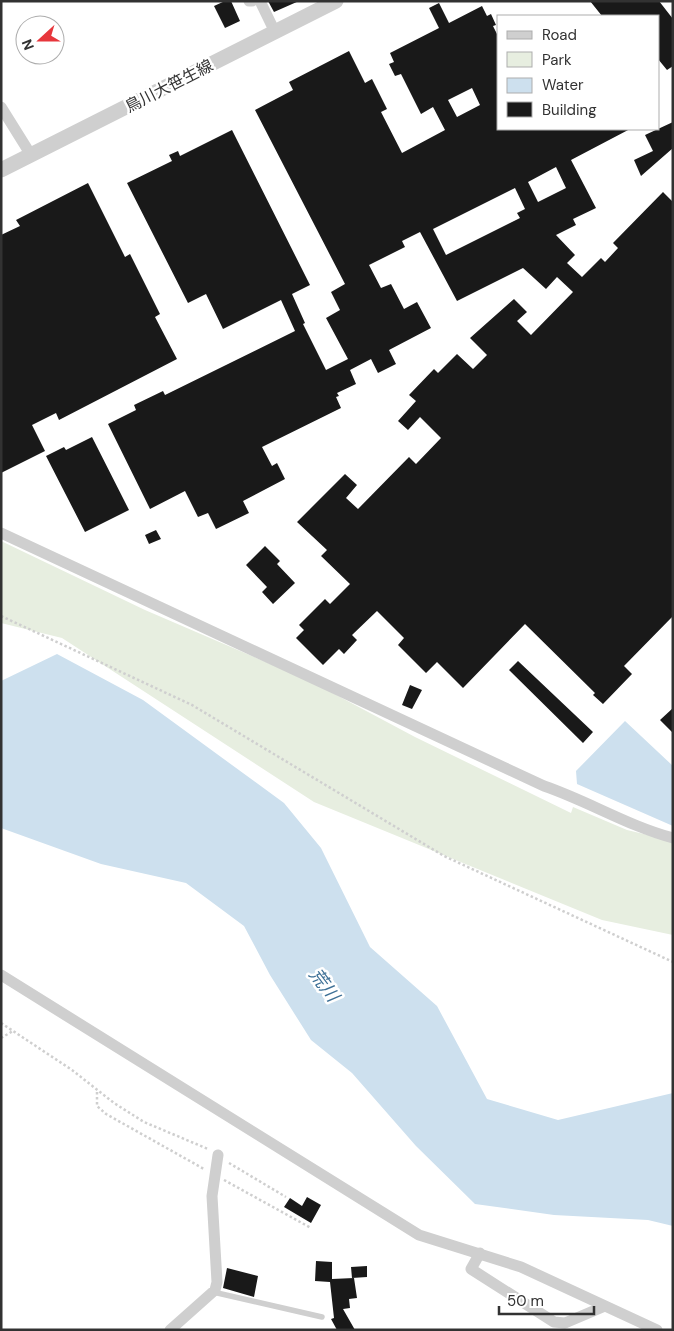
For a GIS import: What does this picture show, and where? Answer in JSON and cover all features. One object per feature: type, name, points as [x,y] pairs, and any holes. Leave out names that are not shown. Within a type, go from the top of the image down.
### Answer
[{"type":"street","points":[[260,1],[275,32]]},
{"type":"street","name":"鳥川大笹生線","points":[[1,170],[336,1]]},
{"type":"street","points":[[1,107],[31,155]]},
{"type":"street","points":[[1,534],[544,786],[579,798],[651,832],[673,838]]},
{"type":"street","points":[[1,975],[406,1228],[432,1241],[521,1266],[657,1330]]},
{"type":"street","points":[[170,1330],[213,1292],[217,1282],[212,1196],[218,1155]]},
{"type":"street","points":[[480,1253],[471,1269],[554,1322],[565,1323],[605,1306]]},
{"type":"lane","points":[[213,1292],[322,1317]]},
{"type":"path","points":[[1,616],[192,705],[444,856],[673,962]]},
{"type":"path","points":[[1,1022],[72,1070],[97,1092],[144,1122],[200,1144],[286,1197]]},
{"type":"path","points":[[1,1038],[13,1031]]},
{"type":"path","points":[[97,1092],[96,1103],[106,1114],[165,1150],[215,1175],[311,1228]]},
{"type":"green space","points":[[1,541],[145,610],[310,681],[415,737],[571,813],[573,807],[627,830],[673,841],[673,935],[602,920],[314,802],[62,638],[1,623]]},
{"type":"water","name":"荒川","points":[[57,654],[143,700],[284,803],[321,848],[370,947],[437,1006],[487,1099],[558,1120],[673,1093],[673,1226],[648,1220],[554,1215],[475,1204],[416,1146],[352,1073],[311,1040],[270,975],[244,926],[186,883],[101,864],[1,828],[1,681]]},
{"type":"water","points":[[625,721],[673,766],[673,826],[577,784],[576,771]]},
{"type":"building","points":[[225,1],[231,1],[240,21],[225,28],[214,6]]},
{"type":"building","points":[[268,1],[299,1],[274,12]]},
{"type":"building","points":[[590,1],[659,1],[673,19],[673,66],[667,70],[659,60],[659,15],[601,15]]},
{"type":"building","points":[[439,3],[449,23],[482,6],[487,16],[491,14],[496,25],[493,26],[497,34],[497,130],[628,130],[571,160],[596,208],[573,219],[576,225],[556,235],[575,255],[567,263],[582,277],[601,258],[605,262],[618,248],[613,243],[663,192],[673,202],[673,616],[624,666],[632,674],[603,704],[593,695],[595,693],[525,624],[463,688],[437,662],[426,673],[398,645],[404,638],[377,611],[352,635],[357,640],[344,654],[339,649],[323,665],[296,638],[304,630],[299,625],[325,599],[330,604],[350,584],[321,556],[327,550],[297,522],[345,474],[357,485],[346,498],[358,509],[409,457],[416,464],[441,438],[420,417],[408,430],[398,421],[416,401],[409,395],[434,369],[438,373],[457,354],[473,369],[487,355],[470,338],[514,299],[527,312],[517,321],[531,335],[573,292],[557,277],[546,289],[523,268],[457,301],[420,232],[402,241],[405,247],[369,265],[381,288],[391,284],[404,309],[417,302],[431,328],[389,350],[396,364],[378,373],[371,359],[350,370],[356,384],[337,393],[339,396],[336,397],[341,408],[262,447],[272,466],[277,463],[285,479],[243,501],[249,513],[216,529],[208,513],[198,517],[185,491],[150,509],[108,424],[136,410],[134,405],[163,391],[165,395],[295,331],[281,300],[223,329],[206,294],[188,303],[127,183],[172,161],[169,155],[178,151],[180,156],[232,130],[310,285],[292,294],[305,323],[303,324],[326,370],[348,359],[326,318],[340,310],[331,292],[345,284],[255,110],[293,90],[289,82],[349,51],[365,83],[372,79],[387,109],[381,112],[402,153],[445,130],[433,107],[421,114],[401,74],[395,76],[389,64],[394,62],[390,53],[439,28],[429,8]],"holes":[[[472,88],[480,105],[457,117],[448,100]],[[556,167],[566,188],[538,202],[528,182]],[[515,188],[525,209],[517,213],[520,218],[446,255],[433,229]]]},
{"type":"building","points":[[673,122],[673,148],[641,176],[634,160],[653,151],[645,135]]},
{"type":"building","points":[[88,183],[125,257],[130,254],[160,314],[155,317],[177,359],[59,420],[56,413],[32,425],[45,451],[1,473],[1,235],[20,226],[16,220]]},
{"type":"building","points":[[92,437],[129,510],[85,532],[46,456],[64,447],[66,450]]},
{"type":"building","points":[[156,530],[161,539],[149,544],[145,535]]},
{"type":"building","points":[[265,546],[280,561],[277,564],[295,583],[273,604],[262,592],[267,587],[246,565]]},
{"type":"building","points":[[518,661],[593,732],[583,743],[509,670]]},
{"type":"building","points":[[410,685],[422,690],[412,709],[402,705]]},
{"type":"building","points":[[673,708],[673,733],[660,720]]},
{"type":"building","points":[[307,1197],[321,1205],[311,1223],[284,1207],[290,1198],[302,1206]]},
{"type":"building","points":[[316,1261],[332,1262],[332,1279],[354,1278],[357,1298],[349,1299],[350,1308],[343,1309],[355,1330],[337,1330],[331,1319],[334,1318],[330,1282],[315,1281]]},
{"type":"building","points":[[367,1266],[367,1277],[352,1278],[351,1267]]},
{"type":"building","points":[[227,1268],[258,1276],[254,1297],[223,1288]]}]
